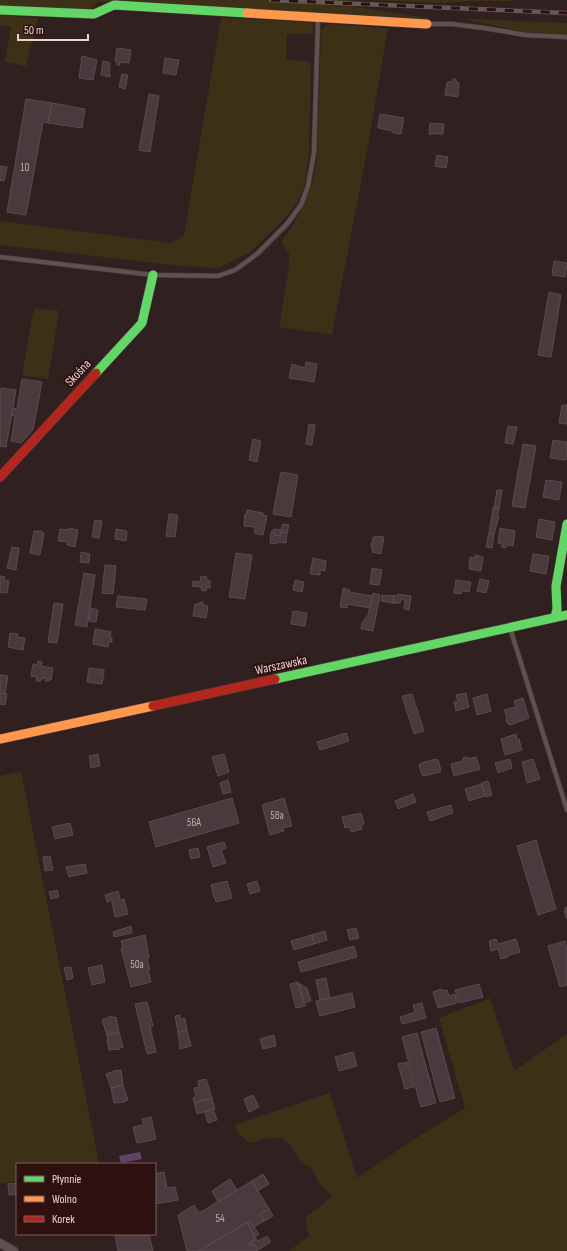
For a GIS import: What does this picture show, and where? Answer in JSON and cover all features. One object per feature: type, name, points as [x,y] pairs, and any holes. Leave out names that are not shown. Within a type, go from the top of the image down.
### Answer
[{"type":"street","points":[[0,10],[94,14],[114,6],[427,24]]},
{"type":"street","name":"Skośna","points":[[0,477],[142,324],[153,275]]},
{"type":"street","points":[[555,617],[557,609],[556,586],[567,524]]},
{"type":"street","name":"Warszawska","points":[[0,739],[567,615]]},
{"type":"street","points":[[0,1243],[14,1251]]},
{"type":"lane","points":[[0,257],[153,275],[218,276],[235,270],[257,254],[301,206],[308,186],[314,153],[318,18]]},
{"type":"lane","points":[[427,24],[452,24],[526,35],[567,37]]},
{"type":"lane","points":[[510,628],[567,810]]},
{"type":"shaded area","points":[[0,0],[349,0],[349,6],[429,18],[415,20],[318,13],[99,2],[88,11],[0,6]]},
{"type":"shaded area","points":[[366,0],[512,0],[444,3]]},
{"type":"shaded area","points":[[0,15],[38,18],[26,66],[5,62],[11,27],[0,25]]},
{"type":"shaded area","points":[[221,18],[313,22],[313,34],[287,34],[286,59],[311,62],[309,153],[305,184],[297,203],[284,219],[249,253],[218,268],[181,266],[0,245],[0,221],[170,243],[178,240],[184,235]]},
{"type":"shaded area","points":[[464,19],[567,23],[567,34],[525,32]]},
{"type":"shaded area","points":[[327,24],[388,28],[367,151],[332,335],[279,327],[289,265],[289,253],[281,242],[292,227],[302,208],[313,182],[317,160],[321,31]]},
{"type":"shaded area","points":[[34,308],[59,311],[48,379],[22,375]]},
{"type":"shaded area","points":[[21,771],[99,1163],[16,1163],[16,1181],[0,1184],[0,776]]},
{"type":"shaded area","points":[[490,998],[514,1071],[567,1034],[567,1251],[289,1251],[309,1236],[305,1218],[333,1196],[324,1189],[318,1182],[311,1168],[301,1162],[291,1146],[282,1137],[263,1139],[254,1143],[247,1141],[237,1132],[235,1125],[330,1093],[357,1178],[413,1140],[465,1108],[439,1018]]},
{"type":"shaded area","points":[[140,1152],[142,1159],[121,1163],[119,1156]]},
{"type":"building","points":[[117,48],[131,50],[129,63],[120,62],[120,65],[117,65],[117,62],[115,61]]},
{"type":"building","points":[[82,56],[97,60],[93,80],[79,78]]},
{"type":"building","points":[[165,58],[179,60],[176,75],[163,73]]},
{"type":"building","points":[[103,61],[110,63],[110,77],[101,75]]},
{"type":"building","points":[[122,74],[128,75],[125,89],[119,87]]},
{"type":"building","points":[[453,79],[456,79],[456,82],[459,83],[458,97],[445,95],[447,82],[452,82]]},
{"type":"building","points":[[149,94],[159,96],[150,152],[139,150]]},
{"type":"building","points":[[26,99],[52,103],[48,123],[43,122],[26,215],[7,212]]},
{"type":"building","points":[[52,103],[85,109],[82,128],[48,123]]},
{"type":"building","points":[[380,114],[404,118],[401,134],[378,128]]},
{"type":"building","points":[[430,123],[444,124],[443,134],[429,134]]},
{"type":"building","points":[[437,155],[448,157],[446,168],[435,166]]},
{"type":"building","points":[[0,166],[7,167],[4,181],[0,180]]},
{"type":"building","points":[[554,261],[567,263],[565,277],[552,275]]},
{"type":"building","points":[[549,292],[561,295],[551,357],[538,355]]},
{"type":"building","points":[[306,362],[317,364],[314,382],[289,378],[292,364],[305,368]]},
{"type":"building","points":[[22,379],[42,382],[33,430],[21,443],[11,441],[15,416],[11,415],[13,408],[17,409]]},
{"type":"building","points":[[1,388],[16,390],[6,447],[0,446]]},
{"type":"building","points":[[567,404],[567,424],[559,423],[562,405],[566,406]]},
{"type":"building","points":[[309,424],[315,425],[312,445],[306,444]]},
{"type":"building","points":[[508,426],[517,427],[513,444],[505,443]]},
{"type":"building","points":[[253,439],[261,441],[257,462],[249,460]]},
{"type":"building","points":[[553,440],[567,442],[566,460],[550,458]]},
{"type":"building","points":[[523,444],[536,446],[525,508],[512,506]]},
{"type":"building","points":[[281,472],[298,475],[291,517],[273,514]]},
{"type":"building","points":[[546,480],[562,482],[559,500],[543,497]]},
{"type":"building","points":[[497,490],[502,490],[499,509],[494,508]]},
{"type":"building","points":[[493,508],[499,509],[497,516],[499,516],[494,534],[489,533]]},
{"type":"building","points":[[247,510],[263,513],[263,515],[267,516],[263,535],[254,533],[255,527],[244,526],[245,514],[246,515]]},
{"type":"building","points":[[169,514],[178,515],[175,537],[166,536]]},
{"type":"building","points":[[539,519],[555,522],[552,540],[536,537]]},
{"type":"building","points":[[95,520],[102,521],[99,538],[92,537]]},
{"type":"building","points":[[283,524],[289,525],[287,533],[280,532],[280,536],[274,535],[275,533],[271,532],[274,529],[281,530]]},
{"type":"building","points":[[69,528],[78,530],[75,547],[67,545],[67,542],[58,541],[60,529],[69,530]]},
{"type":"building","points":[[500,528],[515,531],[513,546],[507,545],[506,548],[502,547],[502,544],[498,543]]},
{"type":"building","points":[[116,529],[127,531],[126,541],[115,539]]},
{"type":"building","points":[[34,531],[41,531],[44,533],[40,555],[30,553]]},
{"type":"building","points":[[271,532],[275,533],[274,535],[280,536],[280,532],[287,533],[286,543],[270,543]]},
{"type":"building","points":[[489,533],[494,534],[492,548],[486,547]]},
{"type":"building","points":[[375,536],[384,537],[381,554],[372,552],[373,549],[371,548],[373,537],[375,538]]},
{"type":"building","points":[[12,547],[19,548],[16,570],[7,568]]},
{"type":"building","points":[[81,552],[90,554],[89,563],[80,562]]},
{"type":"building","points":[[236,553],[252,555],[245,599],[229,597]]},
{"type":"building","points":[[533,554],[549,556],[546,574],[530,571]]},
{"type":"building","points":[[475,555],[483,557],[481,571],[469,569],[470,557],[475,558]]},
{"type":"building","points":[[313,558],[326,561],[325,571],[320,570],[320,575],[310,574]]},
{"type":"building","points":[[105,565],[116,566],[113,594],[102,593]]},
{"type":"building","points":[[372,568],[382,570],[379,585],[370,584]]},
{"type":"building","points":[[84,573],[95,575],[87,627],[75,625]]},
{"type":"building","points":[[0,576],[5,577],[4,580],[9,581],[7,593],[0,592]]},
{"type":"building","points":[[201,576],[207,577],[206,580],[210,581],[210,588],[206,588],[206,591],[201,590],[201,587],[192,586],[193,581],[200,582]]},
{"type":"building","points":[[480,579],[489,581],[486,593],[477,591]]},
{"type":"building","points":[[295,580],[304,582],[302,592],[293,590]]},
{"type":"building","points":[[456,580],[471,582],[469,592],[462,591],[461,594],[454,593]]},
{"type":"building","points":[[343,588],[350,590],[349,592],[372,596],[370,608],[347,604],[347,608],[340,607]]},
{"type":"building","points":[[373,593],[380,595],[373,631],[361,629],[362,623],[368,615]]},
{"type":"building","points":[[398,594],[411,596],[409,610],[404,609],[405,600],[401,599],[400,603],[393,603],[394,595],[398,596]]},
{"type":"building","points":[[382,595],[394,596],[393,603],[381,601]]},
{"type":"building","points":[[118,596],[147,599],[145,610],[116,607]]},
{"type":"building","points":[[200,602],[203,602],[203,605],[208,606],[206,618],[193,616],[195,604],[200,604]]},
{"type":"building","points":[[54,603],[63,604],[57,643],[48,642]]},
{"type":"building","points":[[91,608],[98,610],[96,622],[89,621]]},
{"type":"building","points":[[293,611],[307,613],[305,626],[291,624]]},
{"type":"building","points":[[95,629],[111,632],[110,638],[112,638],[112,642],[109,642],[108,647],[93,644]]},
{"type":"building","points":[[10,633],[18,634],[17,637],[25,638],[23,650],[8,647]]},
{"type":"building","points":[[38,661],[42,662],[41,666],[53,668],[51,680],[49,679],[49,681],[45,681],[46,679],[42,678],[41,681],[36,681],[37,677],[31,676],[33,664],[37,665]]},
{"type":"building","points":[[89,668],[104,670],[104,673],[100,673],[104,675],[102,684],[87,682]]},
{"type":"building","points":[[0,675],[8,676],[5,694],[0,693]]},
{"type":"building","points":[[0,693],[7,694],[5,705],[0,704]]},
{"type":"building","points":[[466,693],[469,707],[456,711],[454,702],[458,701],[456,695]]},
{"type":"building","points":[[412,694],[424,731],[414,734],[402,696]]},
{"type":"building","points":[[487,694],[491,711],[477,715],[473,698]]},
{"type":"building","points":[[523,698],[529,718],[510,725],[507,723],[504,710],[516,707],[514,701]]},
{"type":"building","points":[[346,733],[349,741],[320,750],[317,742]]},
{"type":"building","points":[[516,734],[522,750],[505,755],[501,739]]},
{"type":"building","points":[[98,754],[100,766],[91,768],[89,756]]},
{"type":"building","points":[[224,754],[229,772],[218,776],[212,757]]},
{"type":"building","points":[[467,757],[467,759],[476,757],[480,769],[454,776],[451,764],[463,761],[463,758]]},
{"type":"building","points":[[436,759],[438,760],[441,770],[440,772],[424,776],[422,775],[419,765],[421,763]]},
{"type":"building","points":[[510,759],[512,768],[498,773],[495,763]]},
{"type":"building","points":[[533,759],[540,779],[527,783],[522,762]]},
{"type":"building","points":[[228,780],[231,792],[223,794],[220,783]]},
{"type":"building","points":[[488,781],[492,795],[486,797],[481,783]]},
{"type":"building","points":[[482,784],[485,796],[469,801],[465,789]]},
{"type":"building","points":[[413,794],[416,802],[398,809],[395,801]]},
{"type":"building","points":[[232,798],[239,823],[156,847],[149,822]]},
{"type":"building","points":[[284,798],[292,826],[283,828],[284,831],[270,835],[262,805]]},
{"type":"building","points":[[451,805],[453,813],[430,821],[427,812]]},
{"type":"building","points":[[361,813],[364,823],[361,827],[362,829],[351,832],[350,827],[345,828],[342,817]]},
{"type":"building","points":[[70,823],[73,835],[55,839],[52,827]]},
{"type":"building","points":[[536,840],[556,909],[538,915],[517,846]]},
{"type":"building","points":[[224,842],[226,848],[221,850],[226,863],[213,867],[207,847]]},
{"type":"building","points":[[198,848],[200,857],[191,859],[189,850]]},
{"type":"building","points":[[50,856],[53,870],[45,871],[43,857]]},
{"type":"building","points":[[85,864],[87,873],[69,877],[66,867]]},
{"type":"building","points":[[227,881],[232,898],[216,902],[211,885]]},
{"type":"building","points":[[257,881],[260,891],[250,894],[247,884]]},
{"type":"building","points":[[57,890],[59,897],[51,899],[49,892]]},
{"type":"building","points":[[118,891],[120,898],[107,902],[105,895]]},
{"type":"building","points":[[124,899],[128,914],[115,917],[112,902]]},
{"type":"building","points":[[567,907],[567,919],[564,911]]},
{"type":"building","points":[[131,926],[132,933],[114,937],[113,932]]},
{"type":"building","points":[[356,928],[359,938],[350,940],[347,930]]},
{"type":"building","points":[[325,931],[327,940],[314,944],[312,935]]},
{"type":"building","points":[[145,935],[149,958],[147,959],[150,970],[148,970],[151,982],[131,987],[121,948],[123,948],[121,941]]},
{"type":"building","points":[[312,935],[314,944],[294,950],[291,941]]},
{"type":"building","points":[[496,939],[498,944],[516,939],[520,952],[501,959],[498,949],[491,951],[489,941]]},
{"type":"building","points":[[565,941],[567,949],[567,985],[560,987],[548,946]]},
{"type":"building","points":[[354,946],[357,957],[301,972],[298,962]]},
{"type":"building","points":[[102,965],[105,982],[92,985],[88,968]]},
{"type":"building","points":[[71,967],[73,978],[67,980],[64,968]]},
{"type":"building","points":[[326,978],[330,998],[320,1000],[316,980]]},
{"type":"building","points":[[298,982],[305,1006],[296,1008],[290,984]]},
{"type":"building","points":[[298,983],[307,988],[311,1001],[304,1003]]},
{"type":"building","points":[[479,984],[483,997],[459,1003],[455,990]]},
{"type":"building","points":[[441,989],[442,991],[447,990],[449,996],[455,994],[457,1003],[438,1008],[433,992]]},
{"type":"building","points":[[352,993],[355,1007],[320,1016],[316,1001]]},
{"type":"building","points":[[147,1002],[153,1026],[150,1027],[156,1052],[147,1054],[135,1004]]},
{"type":"building","points":[[422,1003],[426,1018],[402,1024],[400,1017],[415,1012],[413,1005]]},
{"type":"building","points":[[180,1015],[180,1019],[185,1018],[187,1030],[178,1032],[175,1016]]},
{"type":"building","points":[[112,1016],[113,1018],[116,1017],[119,1032],[107,1035],[102,1020]]},
{"type":"building","points":[[436,1028],[455,1098],[440,1102],[421,1032]]},
{"type":"building","points":[[187,1030],[191,1046],[180,1049],[178,1032]]},
{"type":"building","points":[[119,1032],[123,1047],[120,1049],[109,1050],[107,1035]]},
{"type":"building","points":[[417,1033],[436,1103],[421,1107],[402,1037]]},
{"type":"building","points":[[274,1035],[276,1046],[263,1049],[260,1039]]},
{"type":"building","points":[[353,1052],[357,1066],[339,1071],[335,1057]]},
{"type":"building","points":[[407,1062],[414,1087],[405,1089],[398,1064]]},
{"type":"building","points":[[121,1070],[123,1085],[111,1088],[106,1074]]},
{"type":"building","points":[[206,1079],[212,1098],[194,1102],[193,1098],[196,1097],[194,1088],[199,1087],[198,1081]]},
{"type":"building","points":[[123,1085],[128,1100],[124,1101],[125,1102],[114,1103],[111,1088]]},
{"type":"building","points":[[253,1095],[259,1107],[249,1112],[244,1099]]},
{"type":"building","points":[[212,1098],[215,1109],[197,1114],[194,1103]]},
{"type":"building","points":[[213,1109],[217,1120],[208,1123],[205,1112]]},
{"type":"building","points":[[151,1117],[156,1139],[137,1143],[133,1127],[143,1125],[142,1119]]},
{"type":"building","points":[[164,1172],[167,1188],[175,1187],[178,1200],[156,1204],[156,1174]]},
{"type":"building","points":[[263,1174],[269,1184],[257,1191],[252,1181]]},
{"type":"building","points":[[230,1179],[237,1190],[218,1202],[212,1191]]},
{"type":"building","points":[[252,1181],[269,1209],[260,1214],[264,1221],[254,1227],[250,1221],[199,1251],[187,1251],[178,1215],[194,1205],[199,1213]]},
{"type":"building","points":[[16,1183],[16,1194],[9,1195],[8,1184]]},
{"type":"building","points":[[269,1209],[273,1216],[264,1221],[260,1214]]},
{"type":"building","points":[[250,1221],[259,1234],[255,1237],[258,1241],[267,1236],[271,1242],[258,1250],[254,1244],[251,1246],[249,1243],[255,1240],[253,1237],[255,1236],[247,1222]]},
{"type":"building","points":[[247,1222],[255,1236],[253,1237],[255,1240],[249,1243],[251,1246],[254,1244],[258,1250],[199,1251]]},
{"type":"building","points":[[115,1235],[149,1235],[153,1251],[118,1251]]},
{"type":"railway","points":[[271,0],[567,13]]},
{"type":"traffic: fast","points":[[0,10],[94,14],[114,5],[247,13]]},
{"type":"traffic: fast","points":[[96,373],[142,323],[153,275]]},
{"type":"traffic: fast","points":[[555,617],[557,609],[556,586],[567,524]]},
{"type":"traffic: fast","points":[[275,679],[567,615]]},
{"type":"traffic: slow","points":[[247,13],[427,24]]},
{"type":"traffic: slow","points":[[0,739],[153,706]]},
{"type":"traffic: jam","points":[[0,477],[96,373]]},
{"type":"traffic: jam","points":[[153,706],[275,679]]}]
